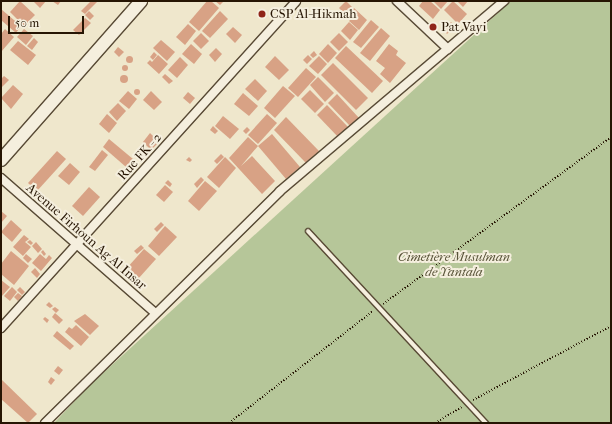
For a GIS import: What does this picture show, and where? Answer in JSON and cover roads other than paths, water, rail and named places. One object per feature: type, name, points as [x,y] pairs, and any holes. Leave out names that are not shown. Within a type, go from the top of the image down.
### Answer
[{"type":"main road","points":[[1,160],[141,1]]},
{"type":"street","name":"Rue FK - 2","points":[[1,328],[296,1]]},
{"type":"street","points":[[397,1],[448,49]]},
{"type":"street","points":[[45,423],[280,191],[504,1]]},
{"type":"street","name":"Avenue Firhoun Ag Al Insar","points":[[1,178],[155,313]]},
{"type":"lane","points":[[308,231],[486,423]]},
{"type":"place","name":"CSP Al-Hikmah","points":[[262,14]]},
{"type":"place","name":"Pat Vayi","points":[[433,27]]},
{"type":"park label","name":"Cimetière Musulman de Yantala","points":[[454,266]]}]
